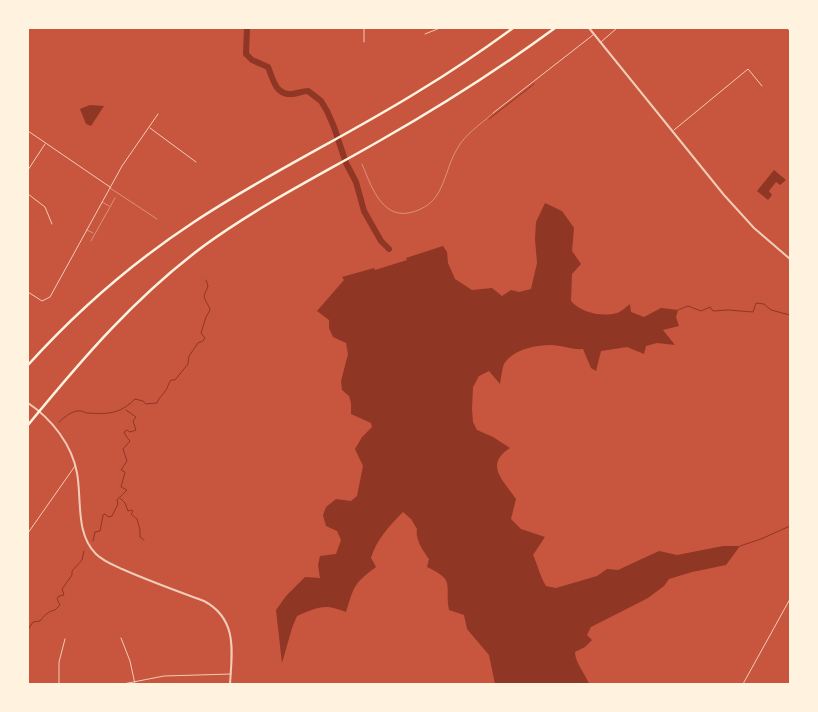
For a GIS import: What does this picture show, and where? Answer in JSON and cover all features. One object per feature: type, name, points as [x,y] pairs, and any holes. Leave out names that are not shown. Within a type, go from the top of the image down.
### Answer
[{"type":"highway","points":[[28,365],[67,324],[138,262],[171,237],[214,209],[442,77],[514,28]]},
{"type":"highway","points":[[28,425],[94,345],[134,304],[199,249],[233,225],[462,93],[555,28]]},
{"type":"street","points":[[364,28],[364,42]]},
{"type":"street","points":[[426,34],[440,28]]},
{"type":"street","points":[[589,28],[734,207],[790,259]]},
{"type":"street","points":[[600,42],[617,28]]},
{"type":"street","points":[[787,28],[790,31]]},
{"type":"street","points":[[494,113],[594,34]]},
{"type":"street","points":[[672,132],[748,69],[762,86]]},
{"type":"street","points":[[28,292],[42,301],[50,297],[125,161],[158,114]]},
{"type":"street","points":[[149,128],[196,162]]},
{"type":"street","points":[[28,131],[110,188]]},
{"type":"street","points":[[28,170],[45,143]]},
{"type":"street","points":[[28,194],[45,207],[52,224]]},
{"type":"street","points":[[28,403],[60,433],[70,451],[75,466],[83,533],[94,552],[100,558],[117,567],[204,601],[217,609],[228,624],[231,639],[230,684]]},
{"type":"street","points":[[28,533],[75,466]]},
{"type":"street","points":[[743,684],[790,599]]},
{"type":"street","points":[[121,638],[130,661],[135,683]]},
{"type":"street","points":[[60,684],[59,662],[65,639]]},
{"type":"street","points":[[123,684],[164,676],[231,674]]},
{"type":"lane","points":[[362,164],[376,195],[386,207],[402,213],[411,213],[428,205],[436,196],[460,144],[466,136],[494,113]]},
{"type":"lane","points":[[110,188],[156,219]]},
{"type":"lane","points":[[91,241],[115,198]]},
{"type":"lane","points":[[102,202],[110,207]]},
{"type":"lane","points":[[87,230],[94,234]]},
{"type":"shaded area","points":[[90,105],[104,106],[91,126],[86,124],[80,109]]},
{"type":"shaded area","points":[[774,170],[786,180],[780,185],[776,182],[769,191],[772,195],[768,200],[757,191]]},
{"type":"shaded area","points":[[545,203],[562,211],[574,228],[572,251],[581,264],[572,274],[571,301],[575,305],[592,313],[611,314],[622,311],[630,304],[631,312],[644,317],[661,308],[678,310],[676,317],[679,326],[663,330],[675,345],[657,343],[646,346],[644,354],[627,347],[601,351],[596,371],[591,368],[583,349],[551,345],[525,349],[513,355],[504,364],[500,384],[489,371],[479,376],[473,387],[473,422],[477,430],[493,437],[510,448],[502,454],[498,460],[497,467],[498,473],[516,499],[511,519],[521,529],[545,537],[533,555],[546,586],[556,588],[597,576],[607,569],[618,570],[659,551],[677,555],[723,546],[740,546],[726,565],[669,579],[664,586],[648,598],[591,627],[587,635],[592,640],[585,647],[575,652],[589,684],[495,684],[489,655],[467,629],[464,615],[449,610],[446,580],[427,567],[429,559],[418,541],[417,529],[411,519],[403,512],[376,545],[371,558],[376,567],[355,586],[346,612],[321,607],[297,616],[282,663],[276,610],[286,596],[305,577],[320,578],[318,565],[320,556],[336,554],[341,540],[337,531],[326,526],[323,515],[326,507],[336,499],[351,501],[357,496],[363,466],[355,449],[362,437],[372,427],[371,423],[351,414],[349,396],[342,390],[341,381],[348,354],[346,343],[333,337],[329,328],[329,320],[317,311],[344,280],[342,277],[374,268],[375,270],[443,246],[447,252],[448,263],[455,279],[472,290],[492,288],[502,296],[511,290],[519,292],[531,289],[537,263],[536,222]]},
{"type":"waterway","points":[[247,28],[246,54],[252,60],[268,67],[273,81],[281,92],[291,94],[308,91],[321,101],[334,127],[346,163],[356,182],[364,211],[381,241],[389,249]]},
{"type":"waterway","points":[[489,119],[534,84]]},
{"type":"waterway","points":[[59,422],[75,411],[86,413],[118,411],[135,399],[146,404],[157,403],[171,380],[175,380],[188,364],[189,356],[198,343],[205,338],[201,333],[210,310],[204,297],[208,286],[206,280]]},
{"type":"waterway","points":[[678,310],[688,306],[701,311],[710,307],[713,311],[753,312],[756,303],[764,304],[771,310],[790,315]]},
{"type":"waterway","points":[[93,541],[95,532],[100,531],[103,515],[112,516],[118,504],[117,500],[127,490],[121,487],[125,472],[121,470],[127,461],[123,449],[130,441],[124,432],[136,430],[133,421],[136,417],[126,410]]},
{"type":"waterway","points":[[119,497],[125,503],[128,511],[132,510],[131,514],[137,519],[140,537],[144,540]]},
{"type":"waterway","points":[[740,546],[790,526]]},
{"type":"waterway","points":[[29,628],[33,622],[40,621],[46,614],[55,610],[60,605],[57,599],[59,596],[64,595],[62,589],[72,575],[72,571],[82,560],[84,551]]}]
